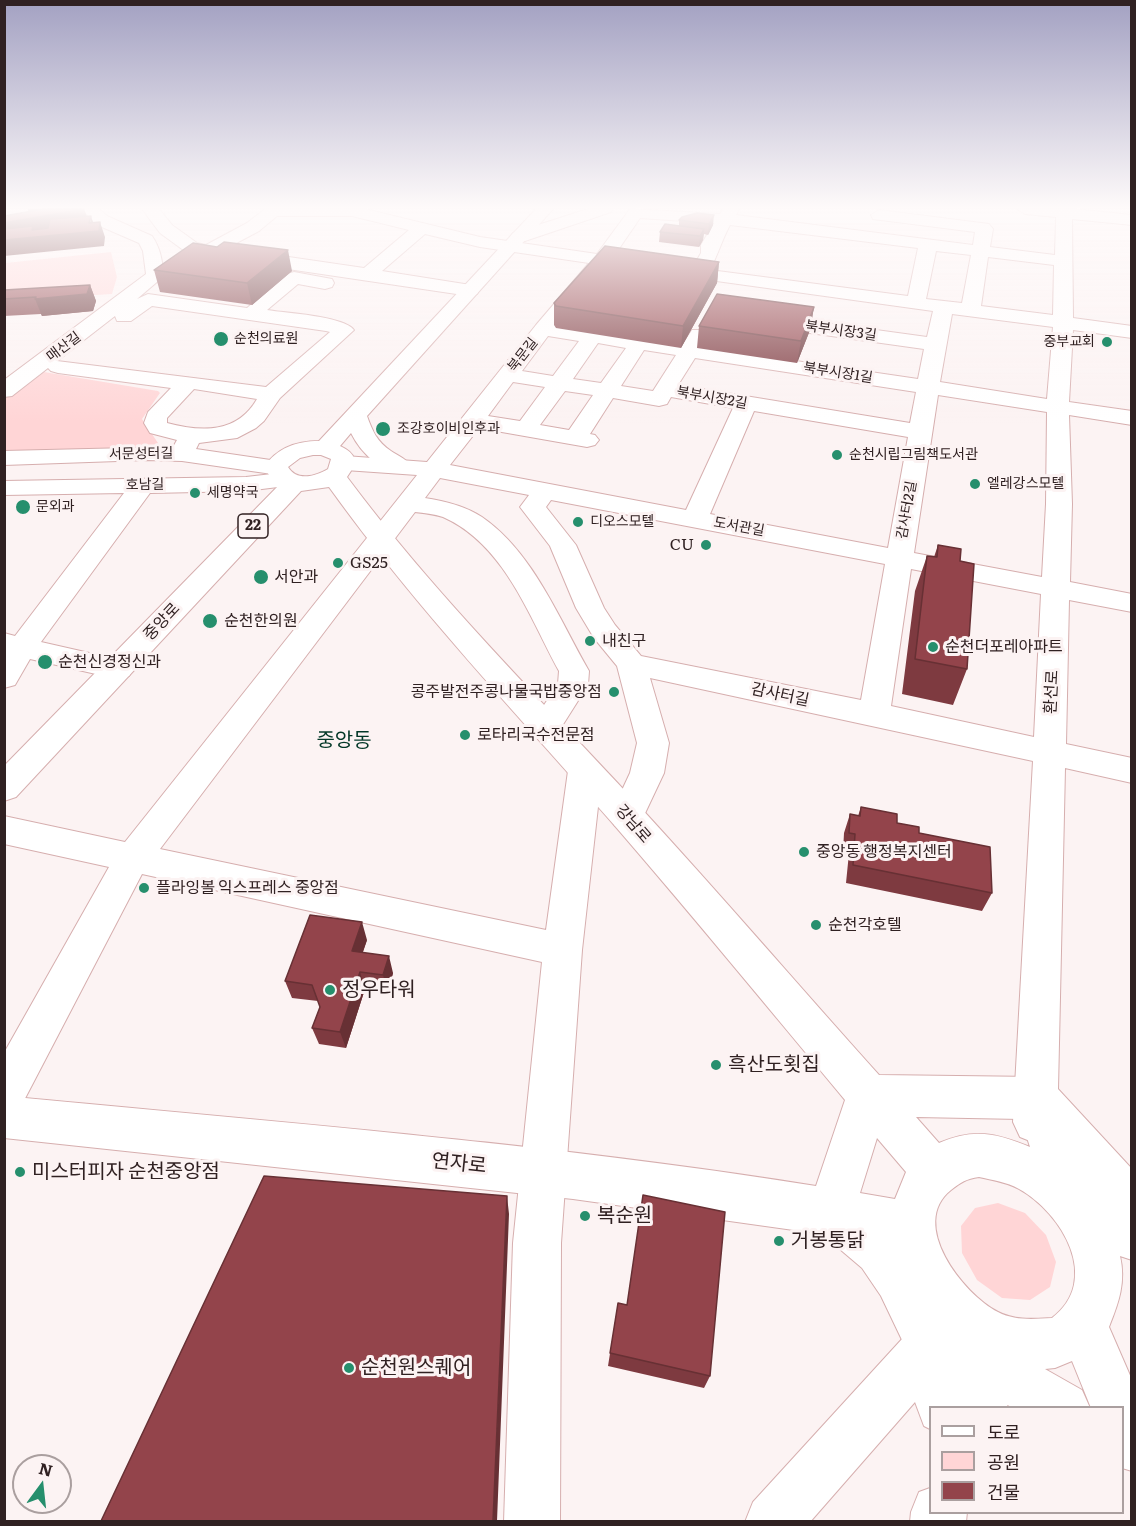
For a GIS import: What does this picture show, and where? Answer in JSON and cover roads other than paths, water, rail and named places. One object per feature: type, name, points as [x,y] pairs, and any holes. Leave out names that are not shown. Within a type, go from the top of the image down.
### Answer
[{"type":"street","name":"매산길","points":[[4,392],[150,280]]},
{"type":"street","points":[[251,314],[291,280]]},
{"type":"street","points":[[346,280],[470,290]]},
{"type":"street","points":[[361,280],[365,281]]},
{"type":"street","points":[[285,477],[322,482],[335,463],[355,414],[479,280]]},
{"type":"street","name":"북문길","points":[[4,1095],[132,859],[436,470],[543,329],[585,280]]},
{"type":"street","points":[[705,280],[721,296],[793,304],[865,320]]},
{"type":"street","points":[[916,303],[921,280]]},
{"type":"street","points":[[971,310],[975,280]]},
{"type":"street","name":"환선로","points":[[1034,1171],[1059,504],[1058,406],[1063,323],[1062,280]]},
{"type":"street","points":[[666,390],[721,296]]},
{"type":"street","points":[[189,382],[156,417],[155,423],[158,428],[186,445],[237,432],[266,405],[271,394],[344,330],[329,325],[148,300],[58,367],[158,381],[189,382],[271,394]]},
{"type":"street","points":[[793,304],[916,303],[1131,332]]},
{"type":"street","name":"북부시장3길","points":[[793,304],[746,315],[935,344]]},
{"type":"street","name":"감사터2길","points":[[874,714],[898,558],[935,344],[944,307]]},
{"type":"street","points":[[473,420],[581,439],[606,391],[657,326]]},
{"type":"street","name":"북부시장1길","points":[[543,329],[1131,418]]},
{"type":"street","points":[[526,429],[593,336]]},
{"type":"street","name":"북부시장2길","points":[[508,375],[659,399],[666,390],[920,432]]},
{"type":"street","points":[[695,519],[746,404]]},
{"type":"street","points":[[355,414],[364,439],[370,447],[378,455],[398,465]]},
{"type":"street","name":"서문성터길","points":[[4,458],[146,453],[186,445],[285,477]]},
{"type":"street","name":"22","points":[[285,477],[280,460],[288,454],[306,448],[335,463]]},
{"type":"street","name":"도서관길","points":[[335,463],[398,465],[436,470],[1131,603]]},
{"type":"street","name":"강남로","points":[[335,463],[380,540],[627,816],[934,1171]]},
{"type":"street","name":"호남길","points":[[4,488],[246,484],[285,477]]},
{"type":"street","name":"중앙로","points":[[4,788],[118,669],[285,477]]},
{"type":"street","points":[[4,678],[13,645],[144,484]]},
{"type":"street","points":[[545,491],[533,507],[551,526],[569,555],[590,608],[604,631],[631,664],[653,743],[646,773],[627,816]]},
{"type":"street","points":[[410,503],[449,510],[478,526],[507,558],[545,614],[574,671],[573,686],[546,726]]},
{"type":"street","points":[[13,645],[118,669]]},
{"type":"street","name":"감사터길","points":[[631,664],[874,714],[1131,771]]},
{"type":"street","points":[[532,1521],[537,1243],[563,950],[585,771]]},
{"type":"street","points":[[4,830],[563,950]]},
{"type":"street","points":[[1000,1376],[1016,1345],[990,1337],[948,1333],[898,1279],[879,1251],[831,1211],[868,1096],[1036,1098],[1101,1167],[1131,1206]]},
{"type":"street","points":[[1036,1098],[1061,1172],[1094,1207],[1119,1247]]},
{"type":"street","name":"연자로","points":[[4,1117],[542,1173],[831,1211],[912,1225]]},
{"type":"street","points":[[942,1406],[948,1333],[943,1301],[926,1277],[916,1251],[912,1225],[914,1204],[922,1186],[934,1171],[954,1159],[980,1155],[1007,1159],[1034,1171],[1060,1191],[1081,1217],[1119,1247]]},
{"type":"street","points":[[1000,1376],[1041,1346],[1064,1340],[1083,1325],[1096,1303],[1100,1277],[1119,1247]]},
{"type":"street","points":[[1083,1325],[1118,1406]]},
{"type":"street","points":[[773,1521],[948,1333]]},
{"type":"street","points":[[1000,1376],[1034,1390],[1062,1406]]},
{"type":"street","points":[[1124,1426],[1131,1445]]},
{"type":"place","name":"순천의료원","points":[[221,339]]},
{"type":"place","name":"중부교회","points":[[1107,342]]},
{"type":"place","name":"조강호이비인후과","points":[[383,429]]},
{"type":"place","name":"순천시립그림책도서관","points":[[837,455]]},
{"type":"place","name":"엘레강스모텔","points":[[975,484]]},
{"type":"place","name":"세명약국","points":[[195,493]]},
{"type":"place","name":"문외과","points":[[23,507]]},
{"type":"place","name":"디오스모텔","points":[[578,522]]},
{"type":"place","name":"CU","points":[[706,545]]},
{"type":"place","name":"GS25","points":[[338,563]]},
{"type":"place","name":"서안과","points":[[261,577]]},
{"type":"place","name":"순천한의원","points":[[210,621]]},
{"type":"place","name":"내친구","points":[[590,641]]},
{"type":"place","name":"순천더포레아파트","points":[[933,647]]},
{"type":"place","name":"순천신경정신과","points":[[45,662]]},
{"type":"place","name":"콩주발전주콩나물국밥중앙점","points":[[614,692]]},
{"type":"place","name":"로타리국수전문점","points":[[465,735]]},
{"type":"place","name":"중앙동 행정복지센터","points":[[804,852]]},
{"type":"place","name":"플라잉볼 익스프레스 중앙점","points":[[144,888]]},
{"type":"place","name":"순천각호텔","points":[[816,925]]},
{"type":"place","name":"정우타워","points":[[330,990]]},
{"type":"place","name":"흑산도횟집","points":[[716,1065]]},
{"type":"place","name":"미스터피자 순천중앙점","points":[[20,1172]]},
{"type":"place","name":"복순원","points":[[585,1216]]},
{"type":"place","name":"거봉통닭","points":[[779,1241]]},
{"type":"place","name":"순천원스퀘어","points":[[349,1368]]},
{"type":"district","name":"중앙동","points":[[344,741]]}]
